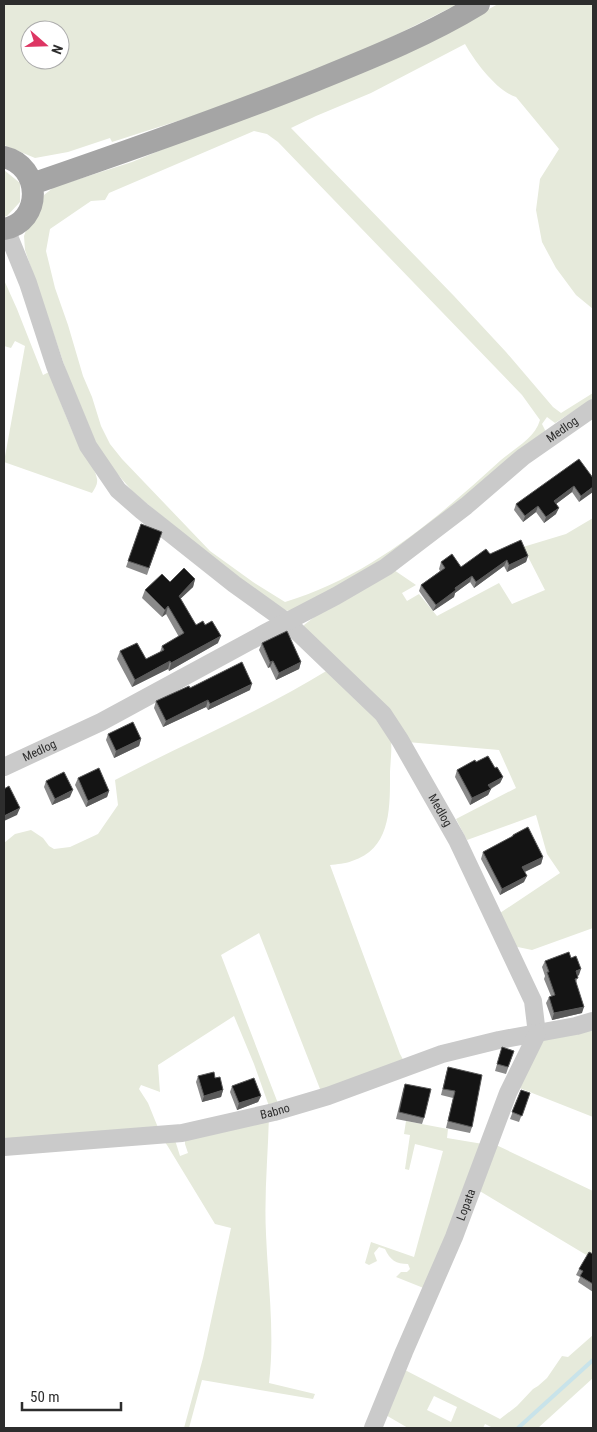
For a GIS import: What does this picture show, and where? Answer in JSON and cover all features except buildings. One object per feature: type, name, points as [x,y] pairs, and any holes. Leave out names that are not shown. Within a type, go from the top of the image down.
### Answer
[{"type":"main road","points":[[32,184],[146,145],[280,95],[371,58],[453,19],[479,4]]},
{"type":"main road","points":[[4,157],[19,164],[27,172],[32,184],[33,197],[29,210],[23,218],[5,229]]},
{"type":"street","points":[[5,229],[28,283],[55,366],[88,446],[118,490],[234,584],[287,622]]},
{"type":"street","name":"Medlog","points":[[4,767],[101,722],[265,632],[336,596],[386,567],[466,506],[523,456],[593,408]]},
{"type":"street","name":"Medlog","points":[[287,622],[383,714],[400,740],[457,840],[533,1001],[536,1034]]},
{"type":"street","points":[[536,1034],[593,1021]]},
{"type":"street","name":"Babno","points":[[4,1147],[182,1133],[274,1112],[328,1096],[442,1054],[500,1040],[536,1034]]},
{"type":"street","name":"Lopata","points":[[373,1428],[454,1237],[508,1093],[536,1034]]},
{"type":"shaded area","points":[[4,4],[458,4],[372,47],[243,100],[112,142],[110,138],[68,152],[35,158],[4,145]]},
{"type":"shaded area","points":[[498,4],[593,4],[593,309],[576,295],[556,268],[542,242],[536,210],[540,179],[559,149],[516,97],[501,89],[487,75],[465,44],[371,93],[291,128],[454,296],[506,352],[553,407],[561,413],[593,393],[593,399],[555,423],[547,417],[542,424],[546,432],[504,462],[450,512],[362,573],[291,611],[281,610],[253,591],[133,492],[114,470],[96,443],[68,376],[25,250],[24,236],[44,195],[54,187],[132,162],[447,32]],"holes":[[[254,131],[267,134],[278,142],[522,395],[540,420],[534,432],[524,442],[427,524],[401,543],[346,577],[316,591],[285,602],[210,551],[110,444],[101,426],[83,376],[55,288],[46,251],[50,229],[91,201],[105,200],[109,193]]]},
{"type":"shaded area","points":[[4,170],[20,183],[20,202],[4,217]]},
{"type":"shaded area","points":[[4,280],[43,375],[49,372],[75,436],[94,470],[97,483],[92,493],[4,462],[25,346],[15,341],[11,348],[4,346]]},
{"type":"shaded area","points":[[593,518],[593,928],[532,950],[513,946],[500,913],[560,873],[547,854],[536,815],[467,840],[456,819],[516,788],[499,750],[407,742],[304,633],[304,625],[327,607],[394,570],[416,585],[402,593],[407,601],[419,594],[437,616],[499,583],[512,604],[545,590],[523,547],[566,534]]},
{"type":"shaded area","points":[[328,670],[371,708],[385,726],[391,739],[390,800],[386,826],[381,837],[365,855],[349,862],[330,865],[405,1063],[322,1094],[259,933],[221,955],[279,1106],[270,1109],[234,1016],[158,1065],[160,1092],[141,1085],[139,1089],[148,1103],[159,1130],[4,1144],[4,843],[15,834],[31,830],[54,849],[70,847],[98,834],[118,805],[115,780],[249,714]]},
{"type":"shaded area","points":[[593,1026],[593,1117],[517,1087],[540,1042],[549,1036]]},
{"type":"shaded area","points":[[269,1116],[265,1205],[271,1328],[269,1383],[315,1394],[313,1399],[202,1380],[189,1428],[184,1428],[203,1358],[231,1228],[215,1224],[160,1136],[175,1140],[180,1156],[188,1153],[185,1137]]},
{"type":"shaded area","points":[[406,1121],[448,1129],[447,1138],[483,1144],[426,1289],[396,1277],[401,1272],[407,1272],[410,1269],[408,1264],[391,1259],[385,1249],[379,1247],[374,1253],[377,1261],[369,1265],[365,1263],[371,1242],[414,1257],[443,1151],[415,1144],[409,1170],[405,1169],[410,1135],[404,1134]]},
{"type":"shaded area","points":[[494,1144],[593,1191],[593,1259],[478,1190]]},
{"type":"shaded area","points":[[593,1335],[593,1378],[538,1428],[493,1428],[485,1424],[483,1428],[408,1428],[384,1414],[403,1369],[500,1419],[547,1378],[562,1356],[568,1357]],"holes":[[[434,1396],[457,1407],[451,1422],[427,1410]]]},
{"type":"waterway","points":[[518,1428],[593,1360]]}]
